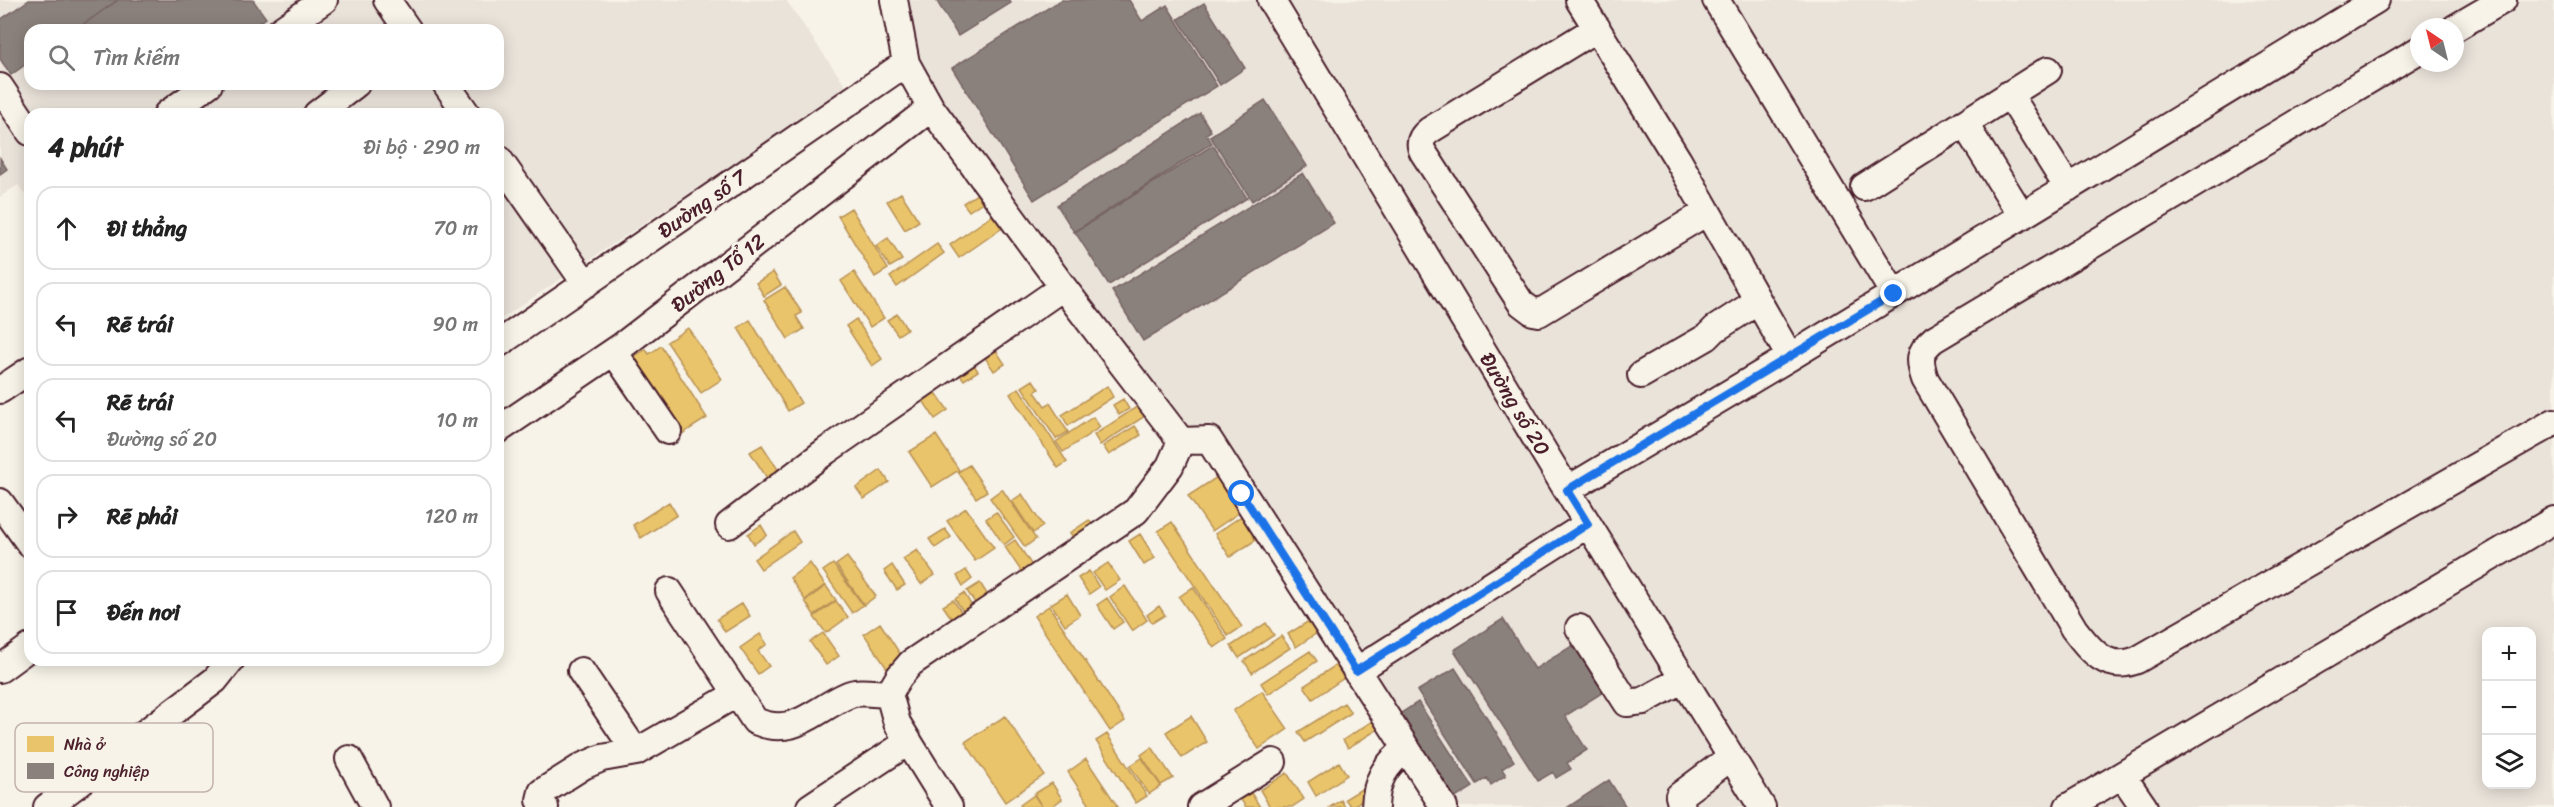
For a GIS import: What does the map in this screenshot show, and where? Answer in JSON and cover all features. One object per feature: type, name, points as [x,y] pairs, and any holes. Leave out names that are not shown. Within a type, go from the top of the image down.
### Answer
[{"type":"street","points":[[290,24],[324,0]]},
{"type":"street","points":[[387,0],[404,24]]},
{"type":"street","points":[[894,0],[906,63],[931,108],[1063,287],[1181,441]]},
{"type":"street","name":"Đường số 20","points":[[1271,0],[1567,490],[1762,807]]},
{"type":"street","points":[[1580,0],[1707,212],[1790,357]]},
{"type":"street","points":[[1716,0],[1894,294]]},
{"type":"street","points":[[1567,490],[2376,0]]},
{"type":"street","points":[[2464,23],[2503,0]]},
{"type":"street","points":[[1597,28],[1430,130],[1421,140],[1420,146],[1521,303],[1533,312],[1539,313],[1707,212]]},
{"type":"street","points":[[2410,55],[1934,339],[1920,354],[1919,363],[1925,379],[2074,629],[2101,658],[2113,664],[2125,665],[2554,422]]},
{"type":"street","name":"Đường số 7","points":[[504,340],[906,63]]},
{"type":"street","points":[[1864,187],[2048,70]]},
{"type":"street","points":[[0,87],[24,123]]},
{"type":"street","points":[[175,108],[200,90]]},
{"type":"street","points":[[325,108],[348,90]]},
{"type":"street","points":[[450,90],[463,108]]},
{"type":"street","points":[[2009,94],[2068,188]]},
{"type":"street","name":"Đường Tổ 12","points":[[504,426],[614,352],[931,108]]},
{"type":"street","points":[[1964,123],[2022,216]]},
{"type":"street","points":[[504,167],[586,284]]},
{"type":"street","points":[[729,525],[826,451],[1063,287]]},
{"type":"street","points":[[1641,375],[1707,337],[1715,329],[1758,301]]},
{"type":"street","points":[[614,352],[668,431]]},
{"type":"street","points":[[0,390],[24,374]]},
{"type":"street","points":[[1181,441],[1209,440],[1444,807]]},
{"type":"street","points":[[949,807],[897,723],[889,694],[898,678],[911,663],[1136,511],[1170,466],[1181,441]]},
{"type":"street","points":[[0,502],[24,536]]},
{"type":"street","points":[[2068,807],[2554,520]]},
{"type":"street","points":[[1356,671],[1588,524]]},
{"type":"street","points":[[669,591],[738,693],[754,721],[769,727],[796,725],[850,694],[889,694]]},
{"type":"street","points":[[1579,628],[1627,703],[1643,702],[1683,679]]},
{"type":"street","points":[[0,669],[24,651]]},
{"type":"street","points":[[158,723],[215,680],[226,666]]},
{"type":"street","points":[[581,671],[636,752]]},
{"type":"street","points":[[545,807],[540,800],[542,792],[574,772],[602,758],[636,752],[738,693]]},
{"type":"street","points":[[810,807],[908,742]]},
{"type":"street","points":[[1375,807],[1381,775],[1393,759],[1406,748]]},
{"type":"street","points":[[1682,807],[1679,796],[1731,758]]},
{"type":"street","points":[[349,759],[375,807]]},
{"type":"street","points":[[1201,807],[1273,762]]},
{"type":"street","points":[[2122,775],[2144,807]]},
{"type":"street","points":[[47,807],[67,792]]},
{"type":"shaded area","points":[[0,0],[786,0],[847,88],[504,317],[504,108],[24,108],[24,193],[18,185],[0,197]]},
{"type":"shaded area","points":[[899,0],[2554,0],[2554,807],[1449,807],[1230,482],[1110,369],[916,63]]},
{"type":"building: Nhà ở","points":[[985,189],[990,197],[969,211],[963,203]]},
{"type":"building: Nhà ở","points":[[901,193],[919,221],[905,230],[887,201]]},
{"type":"building: Nhà ở","points":[[851,208],[888,269],[875,277],[838,216]]},
{"type":"building: Nhà ở","points":[[996,213],[1005,226],[959,258],[950,245]]},
{"type":"building: Nhà ở","points":[[888,238],[902,260],[890,267],[876,246]]},
{"type":"building: Nhà ở","points":[[937,244],[944,253],[897,287],[890,277]]},
{"type":"building: Nhà ở","points":[[773,272],[781,285],[764,296],[756,283]]},
{"type":"building: Nhà ở","points":[[854,272],[884,318],[870,327],[841,281]]},
{"type":"building: Nhà ở","points":[[785,287],[802,313],[796,316],[804,329],[788,339],[764,300]]},
{"type":"building: Nhà ở","points":[[897,314],[907,329],[898,335],[887,320]]},
{"type":"building: Nhà ở","points":[[856,319],[882,359],[872,366],[846,326]]},
{"type":"building: Nhà ở","points":[[750,320],[801,403],[788,411],[738,328]]},
{"type":"building: Nhà ở","points":[[688,328],[722,379],[701,393],[667,342]]},
{"type":"building: Nhà ở","points":[[661,346],[707,418],[682,434],[633,357],[646,349],[649,354]]},
{"type":"building: Nhà ở","points":[[995,349],[1005,364],[994,371],[984,356]]},
{"type":"building: Nhà ở","points":[[972,362],[978,371],[964,380],[958,372]]},
{"type":"building: Nhà ở","points":[[1033,380],[1039,389],[1035,392],[1045,406],[1050,403],[1068,432],[1056,439],[1022,387]]},
{"type":"building: Nhà ở","points":[[1107,386],[1113,397],[1068,426],[1062,415]]},
{"type":"building: Nhà ở","points":[[932,387],[948,410],[935,419],[920,396]]},
{"type":"building: Nhà ở","points":[[1019,388],[1067,462],[1058,468],[1010,394]]},
{"type":"building: Nhà ở","points":[[1123,399],[1129,409],[1119,415],[1113,405]]},
{"type":"building: Nhà ở","points":[[1138,406],[1145,416],[1100,445],[1094,435]]},
{"type":"building: Nhà ở","points":[[1093,417],[1100,427],[1063,452],[1056,442]]},
{"type":"building: Nhà ở","points":[[1135,426],[1141,435],[1109,455],[1103,446]]},
{"type":"building: Nhà ở","points":[[936,435],[959,470],[932,487],[909,452]]},
{"type":"building: Nhà ở","points":[[762,445],[781,474],[769,481],[750,452]]},
{"type":"building: Nhà ở","points":[[969,465],[987,491],[976,498],[958,472]]},
{"type":"building: Nhà ở","points":[[881,470],[889,482],[864,499],[856,488]]},
{"type":"building: Nhà ở","points":[[1217,477],[1240,512],[1212,531],[1188,496]]},
{"type":"building: Nhà ở","points":[[1002,489],[1036,539],[1025,547],[990,498]]},
{"type":"building: Nhà ở","points":[[1022,494],[1043,526],[1033,533],[1012,501]]},
{"type":"building: Nhà ở","points":[[669,502],[677,515],[641,538],[633,525]]},
{"type":"building: Nhà ở","points":[[966,508],[994,548],[975,561],[947,521]]},
{"type":"building: Nhà ở","points":[[1249,511],[1265,534],[1230,557],[1215,534]]},
{"type":"building: Nhà ở","points":[[996,512],[1014,537],[1004,545],[986,519]]},
{"type":"building: Nhà ở","points":[[1089,520],[1097,531],[1078,544],[1070,533]]},
{"type":"building: Nhà ở","points":[[1172,522],[1242,627],[1228,636],[1158,531]]},
{"type":"building: Nhà ở","points":[[761,525],[767,535],[754,544],[748,534]]},
{"type":"building: Nhà ở","points":[[945,529],[951,537],[935,548],[929,539]]},
{"type":"building: Nhà ở","points":[[793,531],[800,542],[761,569],[754,559]]},
{"type":"building: Nhà ở","points":[[1140,534],[1155,558],[1144,565],[1129,541]]},
{"type":"building: Nhà ở","points":[[1015,540],[1033,567],[1023,574],[1005,547]]},
{"type":"building: Nhà ở","points":[[917,550],[935,575],[921,584],[903,559]]},
{"type":"building: Nhà ở","points":[[847,557],[876,596],[864,605],[836,565]]},
{"type":"building: Nhà ở","points":[[810,563],[825,585],[805,600],[790,578]]},
{"type":"building: Nhà ở","points":[[1108,563],[1120,580],[1105,590],[1093,573]]},
{"type":"building: Nhà ở","points":[[833,564],[863,605],[852,613],[823,571]]},
{"type":"building: Nhà ở","points":[[892,565],[905,585],[897,590],[884,571]]},
{"type":"building: Nhà ở","points":[[966,570],[972,579],[963,586],[957,576]]},
{"type":"building: Nhà ở","points":[[1089,571],[1099,587],[1089,594],[1078,578]]},
{"type":"building: Nhà ở","points":[[980,583],[989,597],[977,606],[967,591]]},
{"type":"building: Nhà ở","points":[[826,586],[836,600],[814,615],[805,601]]},
{"type":"building: Nhà ở","points":[[1125,586],[1147,620],[1132,631],[1110,597]]},
{"type":"building: Nhà ở","points":[[1193,587],[1227,639],[1214,648],[1179,597]]},
{"type":"building: Nhà ở","points":[[964,593],[973,608],[965,614],[955,599]]},
{"type":"building: Nhà ở","points":[[1067,594],[1080,615],[1065,625],[1051,604]]},
{"type":"building: Nhà ở","points":[[1107,598],[1123,622],[1113,629],[1097,605]]},
{"type":"building: Nhà ở","points":[[953,600],[962,613],[952,619],[943,606]]},
{"type":"building: Nhà ở","points":[[836,601],[848,617],[826,633],[814,617]]},
{"type":"building: Nhà ở","points":[[742,603],[750,616],[725,632],[717,619]]},
{"type":"building: Nhà ở","points":[[1049,606],[1125,721],[1110,731],[1034,616]]},
{"type":"building: Nhà ở","points":[[1159,606],[1165,615],[1152,623],[1147,615]]},
{"type":"building: Nhà ở","points":[[1309,621],[1317,633],[1296,647],[1288,634]]},
{"type":"building: Nhà ở","points":[[880,623],[904,660],[888,670],[864,634]]},
{"type":"building: Nhà ở","points":[[1266,623],[1274,635],[1239,658],[1231,646]]},
{"type":"building: Nhà ở","points":[[823,633],[839,656],[826,665],[810,642]]},
{"type":"building: Nhà ở","points":[[760,634],[767,644],[758,651],[769,666],[758,674],[740,648]]},
{"type":"building: Nhà ở","points":[[1281,636],[1290,648],[1252,673],[1244,661]]},
{"type":"building: Nhà ở","points":[[1310,651],[1317,661],[1268,694],[1261,683]]},
{"type":"building: Nhà ở","points":[[1336,665],[1344,678],[1313,699],[1304,686]]},
{"type":"building: Nhà ở","points":[[1262,691],[1288,729],[1259,749],[1233,711]]},
{"type":"building: Nhà ở","points":[[1344,703],[1351,713],[1305,742],[1298,732]]},
{"type":"building: Nhà ở","points":[[1005,716],[1044,775],[1005,802],[965,742]]},
{"type":"building: Nhà ở","points":[[1191,716],[1207,742],[1182,758],[1166,732]]},
{"type":"building: Nhà ở","points":[[1374,720],[1380,728],[1348,748],[1343,740]]},
{"type":"building: Nhà ở","points":[[1107,734],[1147,796],[1136,803],[1096,741]]},
{"type":"building: Nhà ở","points":[[1152,747],[1173,778],[1161,785],[1141,755]]},
{"type":"building: Nhà ở","points":[[1142,758],[1161,786],[1149,794],[1130,766]]},
{"type":"building: Nhà ở","points":[[1086,759],[1118,807],[1091,807],[1068,772]]},
{"type":"building: Nhà ở","points":[[1339,762],[1347,775],[1316,796],[1308,782]]},
{"type":"building: Nhà ở","points":[[1287,773],[1304,799],[1292,807],[1270,807],[1260,790]]},
{"type":"building: Nhà ở","points":[[1052,783],[1062,799],[1051,807],[1042,807],[1034,794]]},
{"type":"building: Nhà ở","points":[[1368,785],[1373,794],[1351,807],[1345,799]]},
{"type":"building: Nhà ở","points":[[1251,793],[1260,807],[1246,807],[1241,800]]},
{"type":"building: Nhà ở","points":[[1034,795],[1042,807],[1022,807],[1020,805]]},
{"type":"building: Nhà ở","points":[[1341,800],[1345,807],[1330,807]]},
{"type":"building: Công nghiệp","points":[[29,0],[118,0],[84,24],[24,24],[24,65],[11,75],[0,59],[0,20]]},
{"type":"building: Công nghiệp","points":[[118,0],[253,0],[266,18],[258,24],[84,24]]},
{"type":"building: Công nghiệp","points":[[936,0],[1010,0],[1011,3],[958,36]]},
{"type":"building: Công nghiệp","points":[[1061,0],[1129,0],[1142,21],[1167,5],[1217,86],[1034,200],[952,68]]},
{"type":"building: Công nghiệp","points":[[1204,3],[1245,68],[1220,85],[1178,19]]},
{"type":"building: Công nghiệp","points":[[1265,100],[1307,166],[1252,201],[1210,136]]},
{"type":"building: Công nghiệp","points":[[1200,113],[1211,131],[1206,134],[1212,143],[1074,232],[1057,205]]},
{"type":"building: Công nghiệp","points":[[1213,145],[1247,198],[1109,285],[1075,232]]},
{"type":"building: Công nghiệp","points":[[0,158],[7,169],[0,174]]},
{"type":"building: Công nghiệp","points":[[1303,173],[1334,223],[1143,341],[1112,291]]},
{"type":"building: Công nghiệp","points":[[1503,619],[1535,669],[1575,644],[1605,691],[1565,716],[1587,750],[1567,763],[1571,769],[1556,778],[1553,772],[1538,781],[1454,650]]},
{"type":"building: Công nghiệp","points":[[1455,668],[1514,761],[1502,769],[1506,775],[1491,785],[1487,778],[1477,784],[1417,691]]},
{"type":"building: Công nghiệp","points":[[1418,702],[1473,787],[1449,802],[1395,717]]},
{"type":"building: Công nghiệp","points":[[1609,780],[1626,807],[1568,807]]},
{"type":"route","points":[[1242,494],[1356,671],[1588,524],[1567,490],[1894,294]]}]
